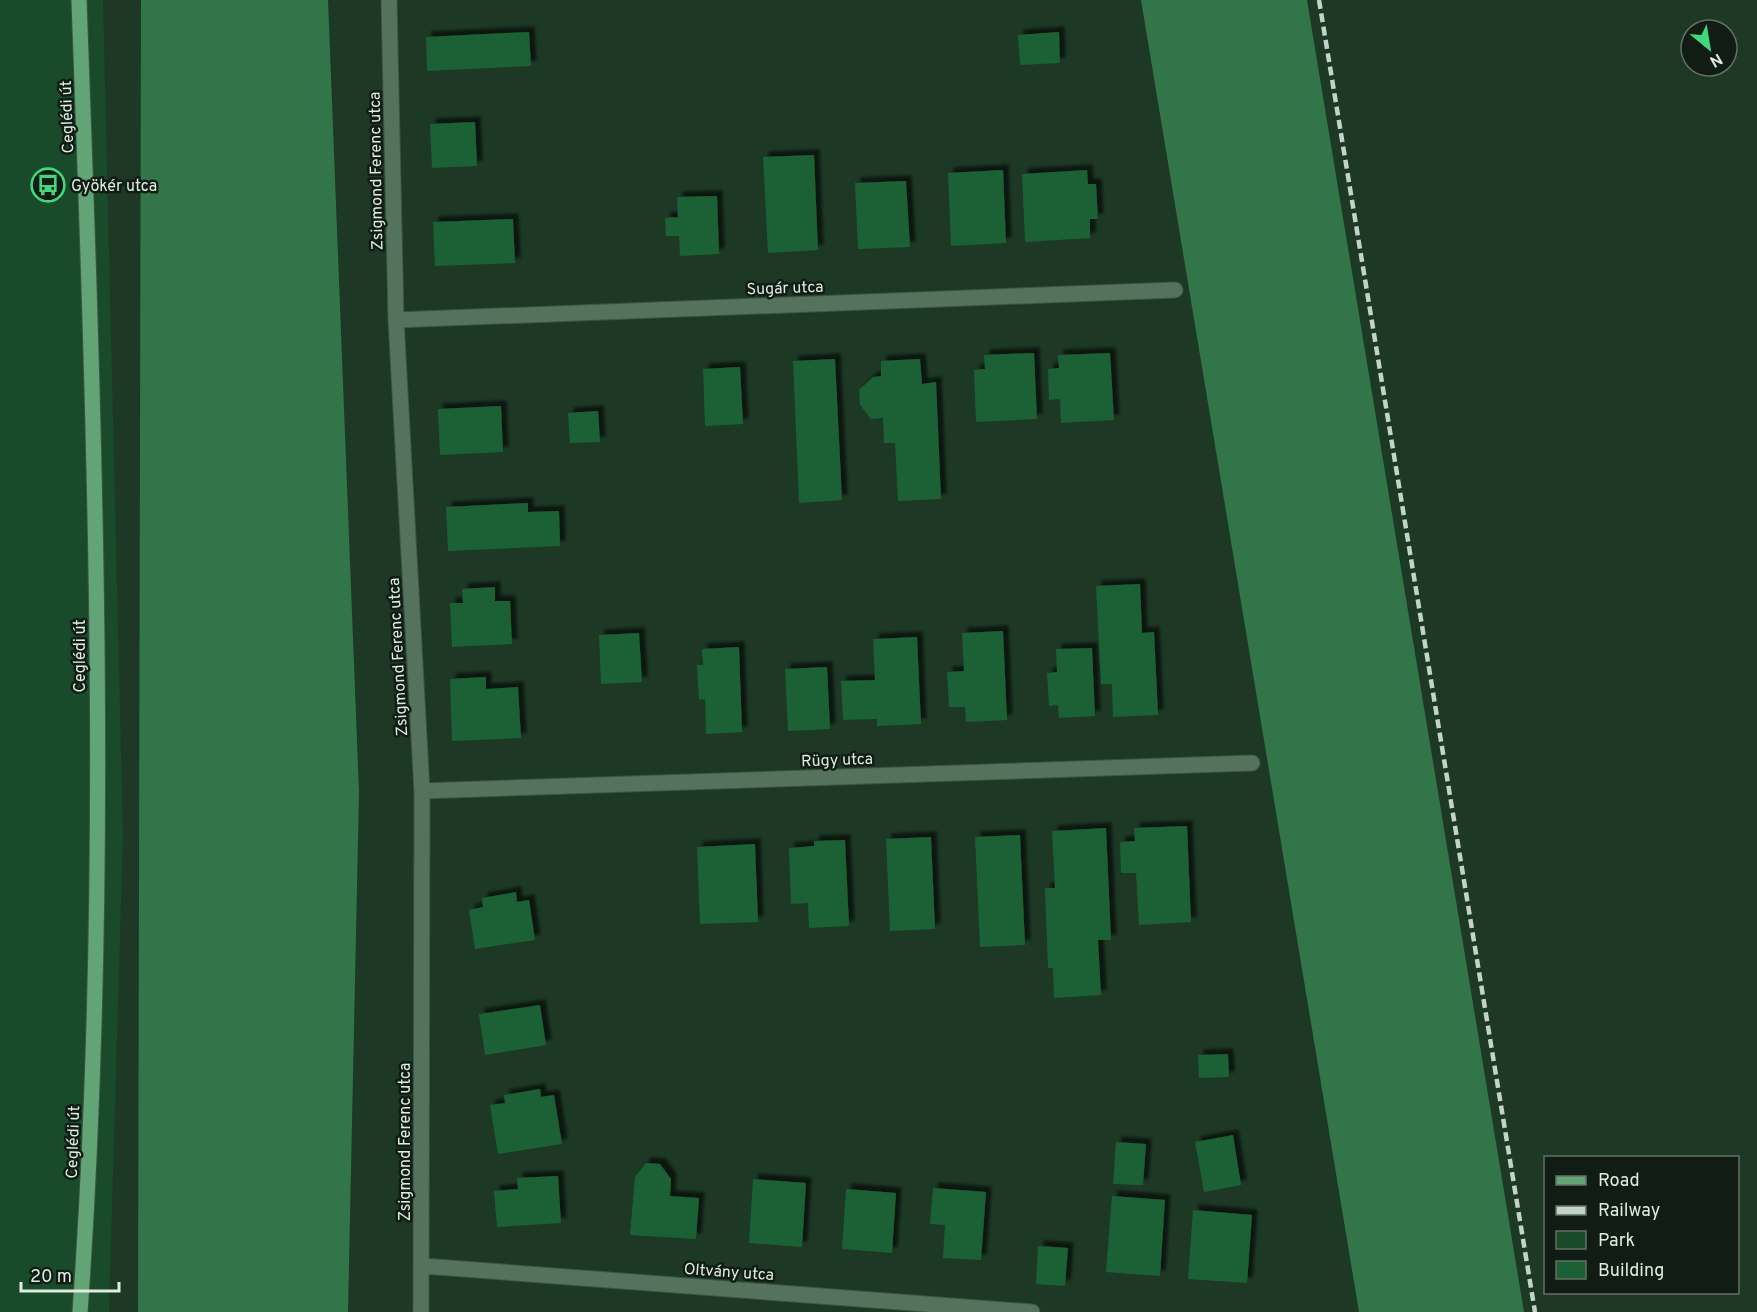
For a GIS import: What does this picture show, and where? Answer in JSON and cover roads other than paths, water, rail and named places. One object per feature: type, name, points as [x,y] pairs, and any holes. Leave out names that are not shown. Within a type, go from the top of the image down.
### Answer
[{"type":"main road","name":"Ceglédi út","points":[[79,0],[92,351],[98,810],[90,1182],[80,1312]]},
{"type":"street","name":"Zsigmond Ferenc utca","points":[[390,0],[396,320],[422,791],[423,1266],[421,1312]]},
{"type":"street","name":"Sugár utca","points":[[396,320],[1175,290]]},
{"type":"street","name":"Rügy utca","points":[[422,791],[1252,763]]},
{"type":"street","name":"Oltvány utca","points":[[423,1266],[1032,1312]]},
{"type":"railway","points":[[1319,0],[1535,1312]]},
{"type":"place","name":"Gyökér utca","points":[[48,185]]}]
